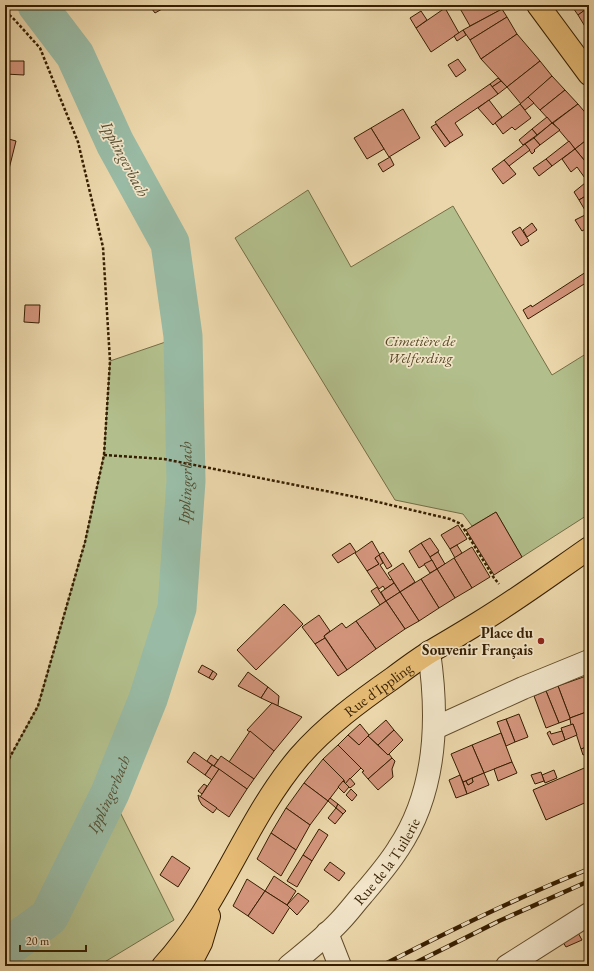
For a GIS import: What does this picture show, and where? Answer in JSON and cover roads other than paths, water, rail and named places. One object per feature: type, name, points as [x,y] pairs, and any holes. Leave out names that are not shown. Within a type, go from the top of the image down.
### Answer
[{"type":"main road","points":[[538,5],[589,74]]},
{"type":"main road","name":"Rue d'Ippling","points":[[163,966],[176,952],[196,924],[270,796],[300,757],[322,732],[370,694],[429,652],[514,601],[589,548]]},
{"type":"main road","name":"Rue d'Ippling","points":[[189,966],[201,943],[219,884]]},
{"type":"street","name":"Rue de la Tuilerie","points":[[289,966],[308,951],[339,922],[378,877],[399,848],[410,828],[421,801],[428,777],[435,728],[435,703],[429,652]]},
{"type":"street","points":[[435,728],[523,688],[589,662]]},
{"type":"street","points":[[507,966],[589,914]]},
{"type":"street","points":[[327,933],[340,966]]},
{"type":"waterway","name":"Ipplingerbach","points":[[5,949],[49,917],[110,793],[148,699],[177,608],[186,481],[183,336],[170,243],[115,143],[75,55],[37,5]]},
{"type":"railway","points":[[381,966],[484,915],[589,869]]},
{"type":"railway","points":[[409,966],[499,921],[589,881]]},
{"type":"place","name":"Place du Souvenir Français","points":[[541,641]]},
{"type":"park label","name":"Cimetière de Welferding","points":[[420,348]]}]
